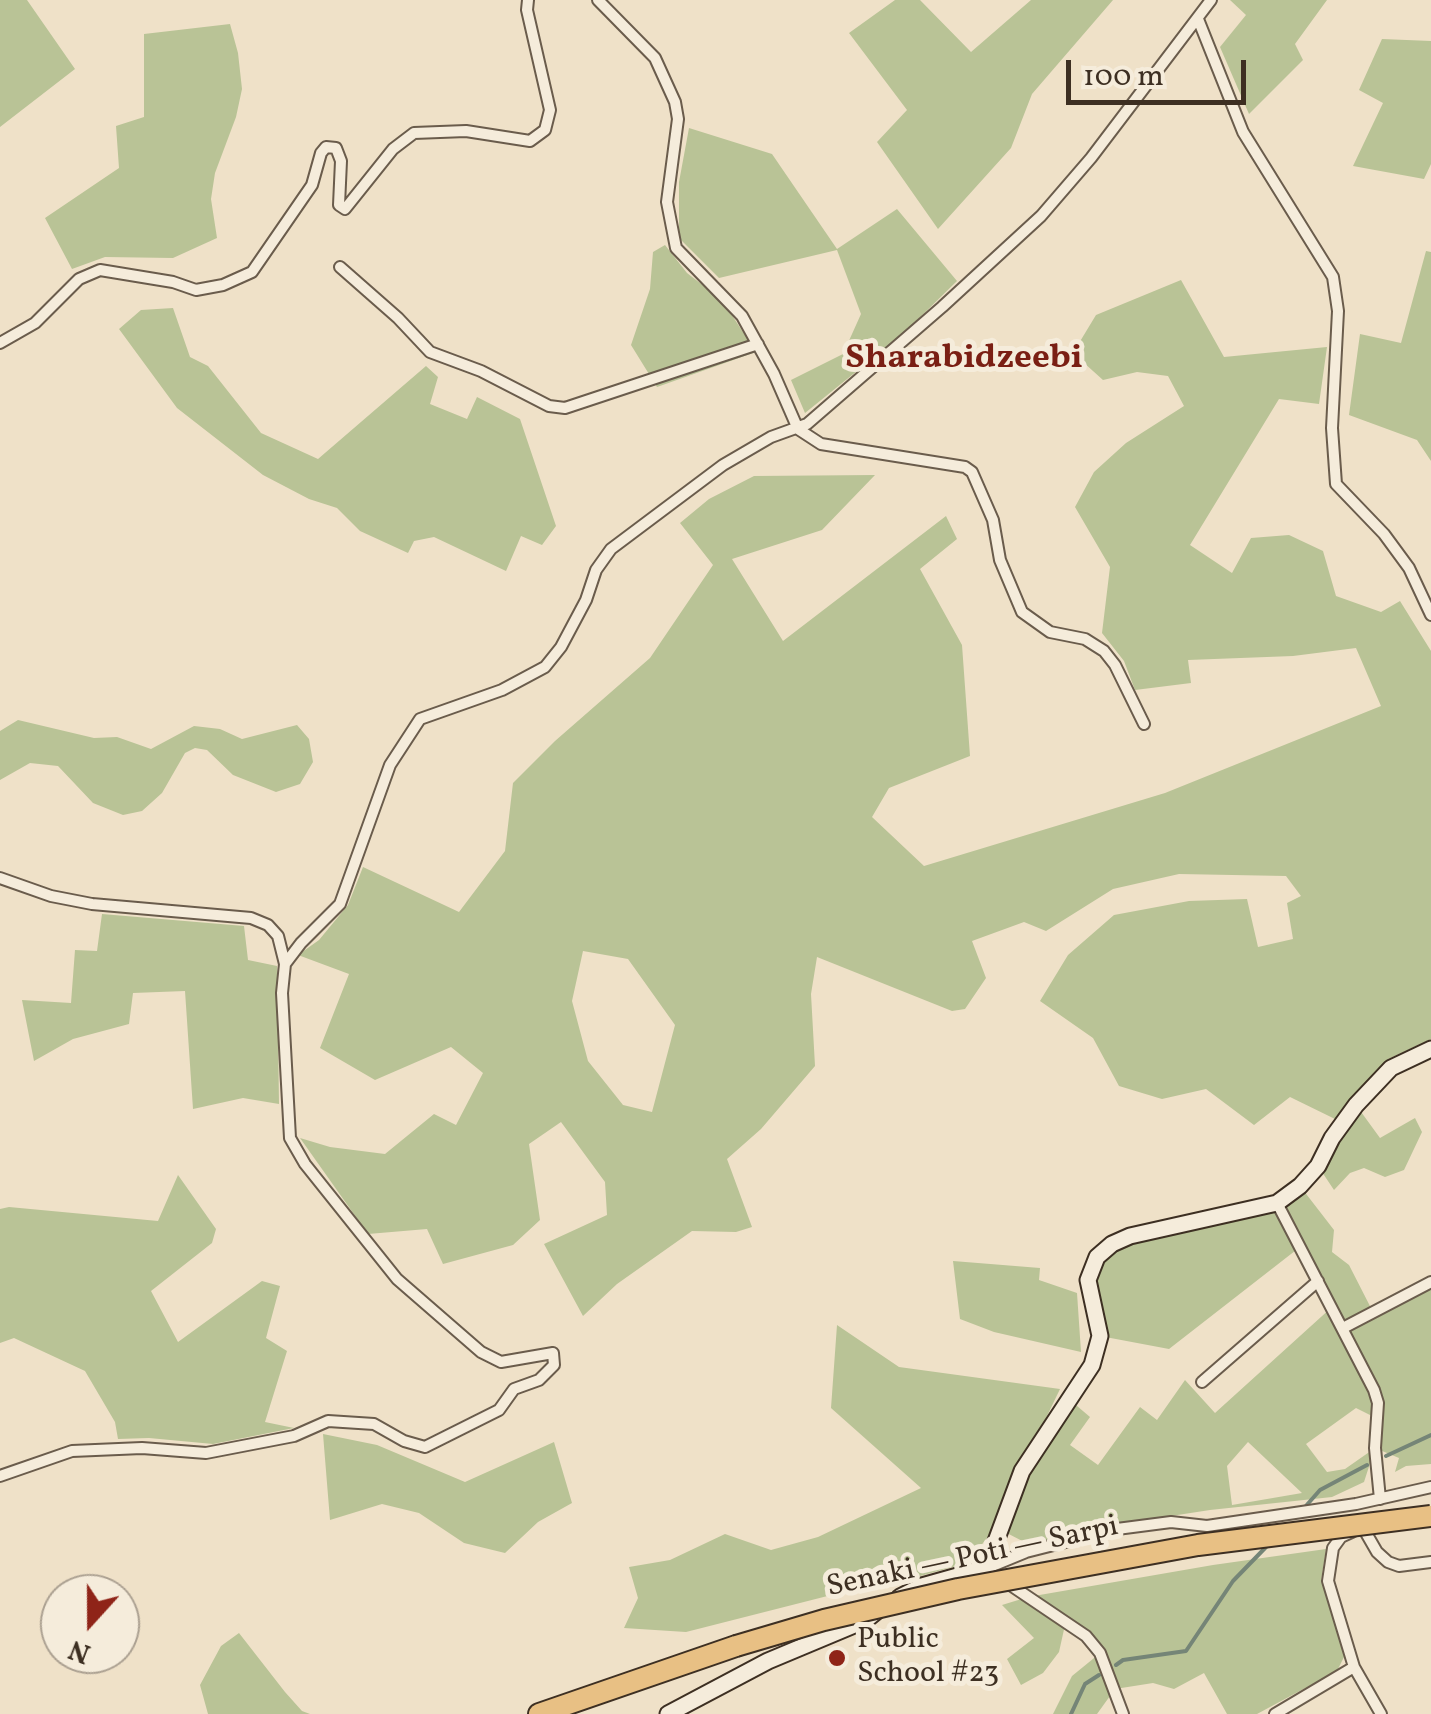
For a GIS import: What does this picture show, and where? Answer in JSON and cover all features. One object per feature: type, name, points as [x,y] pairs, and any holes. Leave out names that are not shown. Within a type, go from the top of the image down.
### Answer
[{"type":"highway","name":"Senaki — Poti — Sarpi","points":[[539,1714],[736,1646],[824,1620],[958,1589],[1198,1545],[1431,1516]]},
{"type":"street","points":[[0,343],[34,323],[79,279],[100,270],[173,282],[196,290],[223,285],[252,272],[312,184],[326,148],[336,148],[342,160],[338,205],[345,209],[393,148],[414,134],[466,132],[530,141],[545,130],[550,110],[528,0]]},
{"type":"street","points":[[598,0],[655,58],[675,102],[678,119],[667,202],[676,248],[742,316],[798,429],[821,444],[964,466],[972,472],[993,520],[1000,560],[1022,612],[1050,632],[1085,639],[1104,651],[1144,724]]},
{"type":"street","points":[[286,964],[301,942],[340,904],[390,765],[420,719],[502,690],[544,667],[562,647],[596,570],[611,549],[724,465],[771,437],[798,429],[892,352],[1042,216],[1092,158],[1211,0]]},
{"type":"street","points":[[1198,19],[1243,132],[1334,276],[1338,311],[1332,428],[1336,484],[1384,534],[1409,568],[1431,615]]},
{"type":"street","points":[[340,266],[430,352],[480,371],[549,406],[565,408],[758,344]]},
{"type":"street","points":[[0,878],[51,896],[92,904],[250,918],[268,925],[278,936],[286,964],[282,993],[290,1138],[305,1164],[398,1279],[481,1352],[501,1362],[553,1353],[554,1365],[540,1380],[514,1389],[498,1410],[425,1446],[404,1441],[374,1424],[328,1421],[294,1436],[206,1453],[142,1448],[72,1451],[0,1476]]},
{"type":"street","points":[[986,1568],[1022,1471],[1092,1365],[1100,1336],[1088,1280],[1098,1257],[1112,1244],[1130,1236],[1277,1203],[1318,1166],[1356,1105],[1391,1068],[1431,1049]]},
{"type":"street","points":[[1277,1203],[1378,1403],[1375,1448],[1380,1499]]},
{"type":"street","points":[[1202,1382],[1318,1281]]},
{"type":"street","points":[[1343,1328],[1431,1282]]},
{"type":"street","points":[[668,1714],[768,1661],[866,1620],[891,1601],[922,1586],[1026,1552],[1117,1529],[1170,1522],[1207,1526],[1356,1504],[1431,1487]]},
{"type":"street","points":[[1356,1504],[1362,1528],[1388,1562],[1398,1566],[1431,1562]]},
{"type":"street","points":[[1362,1528],[1341,1536],[1333,1548],[1328,1581],[1354,1666],[1381,1714]]},
{"type":"street","points":[[986,1568],[1086,1636],[1100,1653],[1124,1714]]},
{"type":"street","points":[[1275,1714],[1354,1666]]},
{"type":"green space","points":[[0,0],[27,0],[75,69],[0,127]]},
{"type":"green space","points":[[895,0],[920,0],[971,52],[1031,0],[1113,0],[1032,94],[1011,148],[938,229],[877,142],[907,110],[849,33]]},
{"type":"green space","points":[[1230,0],[1327,0],[1295,44],[1303,60],[1249,114],[1220,47],[1246,15]]},
{"type":"green space","points":[[230,24],[242,89],[215,173],[211,199],[217,238],[173,258],[105,257],[72,269],[45,218],[119,168],[116,126],[144,117],[144,34]]},
{"type":"green space","points":[[1382,39],[1431,41],[1431,164],[1424,179],[1353,166],[1383,103],[1359,90]]},
{"type":"green space","points":[[689,128],[772,154],[837,249],[897,209],[957,281],[904,333],[805,413],[791,380],[843,354],[861,314],[837,250],[719,278],[679,238],[679,182]]},
{"type":"green space","points":[[665,245],[687,273],[722,300],[756,352],[657,387],[631,345],[650,289],[653,252]]},
{"type":"green space","points":[[1426,251],[1431,252],[1431,461],[1417,440],[1349,415],[1360,334],[1401,343]]},
{"type":"green space","points":[[1181,280],[1224,357],[1327,347],[1319,404],[1279,399],[1190,545],[1232,573],[1251,538],[1289,535],[1323,551],[1336,596],[1381,612],[1400,601],[1431,651],[1431,1039],[1388,1059],[1335,1119],[1290,1097],[1254,1125],[1206,1089],[1162,1099],[1119,1086],[1093,1038],[1040,1001],[1068,955],[1114,915],[1189,901],[1247,899],[1258,947],[1293,939],[1287,903],[1301,896],[1286,876],[1179,874],[1113,889],[1046,931],[1024,922],[972,941],[986,978],[965,1009],[952,1011],[817,957],[811,994],[815,1066],[761,1129],[727,1159],[752,1227],[736,1232],[692,1231],[617,1284],[583,1316],[544,1244],[607,1215],[605,1182],[561,1122],[529,1144],[540,1220],[513,1245],[443,1264],[427,1229],[368,1234],[300,1138],[330,1147],[385,1154],[434,1114],[456,1125],[483,1073],[451,1047],[375,1080],[320,1048],[349,974],[298,955],[319,940],[348,905],[363,867],[459,912],[505,851],[513,783],[650,658],[713,565],[680,523],[709,499],[754,476],[875,475],[822,530],[732,559],[783,641],[946,516],[957,539],[920,569],[962,645],[970,756],[889,788],[872,817],[924,866],[1165,793],[1381,706],[1356,648],[1293,656],[1188,660],[1191,683],[1135,690],[1124,661],[1102,633],[1110,567],[1075,507],[1094,472],[1126,443],[1184,406],[1168,376],[1137,372],[1103,380],[1073,353],[1096,315]],"holes":[[[583,951],[628,959],[675,1025],[652,1112],[623,1105],[588,1061],[572,1001]]]},
{"type":"green space","points":[[173,308],[190,357],[208,366],[261,433],[318,459],[426,366],[438,377],[430,404],[467,419],[477,397],[520,419],[556,526],[542,545],[521,536],[506,571],[434,537],[414,541],[408,553],[360,531],[337,508],[309,499],[263,475],[177,408],[119,329],[141,310]]},
{"type":"green space","points":[[18,720],[94,738],[117,737],[151,749],[194,726],[220,729],[242,739],[297,725],[309,739],[313,762],[300,784],[276,792],[233,775],[207,750],[195,748],[185,753],[162,793],[142,811],[123,815],[93,803],[58,766],[30,763],[0,780],[0,731]]},
{"type":"green space","points":[[102,914],[244,926],[248,960],[277,966],[279,1104],[243,1098],[193,1109],[185,991],[133,993],[129,1024],[73,1039],[34,1061],[22,1000],[71,1003],[75,950],[97,951]]},
{"type":"green space","points":[[1356,1105],[1380,1138],[1415,1118],[1422,1132],[1404,1170],[1385,1177],[1364,1168],[1350,1173],[1334,1190],[1318,1166]]},
{"type":"green space","points":[[178,1175],[216,1229],[212,1243],[151,1291],[178,1342],[262,1281],[280,1286],[266,1338],[287,1351],[265,1422],[294,1428],[213,1444],[118,1439],[115,1422],[85,1371],[14,1338],[0,1343],[0,1209],[158,1221]]},
{"type":"green space","points":[[1300,1186],[1334,1230],[1332,1252],[1349,1265],[1373,1312],[1431,1282],[1431,1464],[1406,1466],[1395,1472],[1399,1458],[1375,1448],[1364,1482],[1332,1497],[1119,1524],[1030,1545],[1001,1530],[1022,1471],[1070,1400],[1090,1417],[1070,1445],[1098,1465],[1140,1407],[1157,1420],[1185,1380],[1215,1413],[1332,1307],[1300,1247],[1169,1349],[1100,1336],[1088,1280],[1112,1244],[1277,1203]],"holes":[[[1356,1408],[1376,1418],[1375,1448],[1345,1469],[1327,1472],[1306,1444]],[[1248,1442],[1302,1493],[1232,1505],[1227,1466]]]},
{"type":"green space","points":[[953,1261],[1040,1268],[1039,1280],[1077,1293],[1081,1352],[994,1332],[960,1319]]},
{"type":"green space","points":[[837,1325],[899,1367],[1060,1389],[1014,1467],[995,1528],[967,1563],[913,1578],[686,1632],[624,1628],[638,1598],[629,1567],[670,1560],[725,1534],[771,1550],[818,1537],[921,1488],[831,1408]]},
{"type":"green space","points":[[323,1434],[377,1445],[465,1482],[554,1442],[572,1503],[538,1522],[505,1553],[464,1543],[419,1513],[382,1504],[330,1520]]},
{"type":"green space","points":[[1326,1549],[1321,1581],[1347,1651],[1337,1671],[1257,1714],[1227,1714],[1204,1673],[1174,1689],[1153,1683],[1115,1689],[1097,1714],[1053,1714],[1072,1676],[1099,1654],[1065,1625],[1059,1652],[1043,1673],[1021,1685],[1007,1659],[1034,1638],[1002,1605],[1028,1597],[1213,1565]]},
{"type":"green space","points":[[239,1633],[285,1692],[302,1711],[310,1714],[208,1714],[200,1685],[221,1646]]},
{"type":"waterway","points":[[1386,1456],[1431,1435]]},
{"type":"waterway","points":[[1305,1507],[1320,1490],[1367,1465]]},
{"type":"waterway","points":[[1116,1665],[1123,1660],[1186,1651],[1233,1581],[1267,1546]]},
{"type":"waterway","points":[[1071,1714],[1085,1684],[1099,1675]]},
{"type":"place","name":"Public School #23","points":[[837,1658]]},
{"type":"district","name":"Sharabidzeebi","points":[[964,361]]}]
